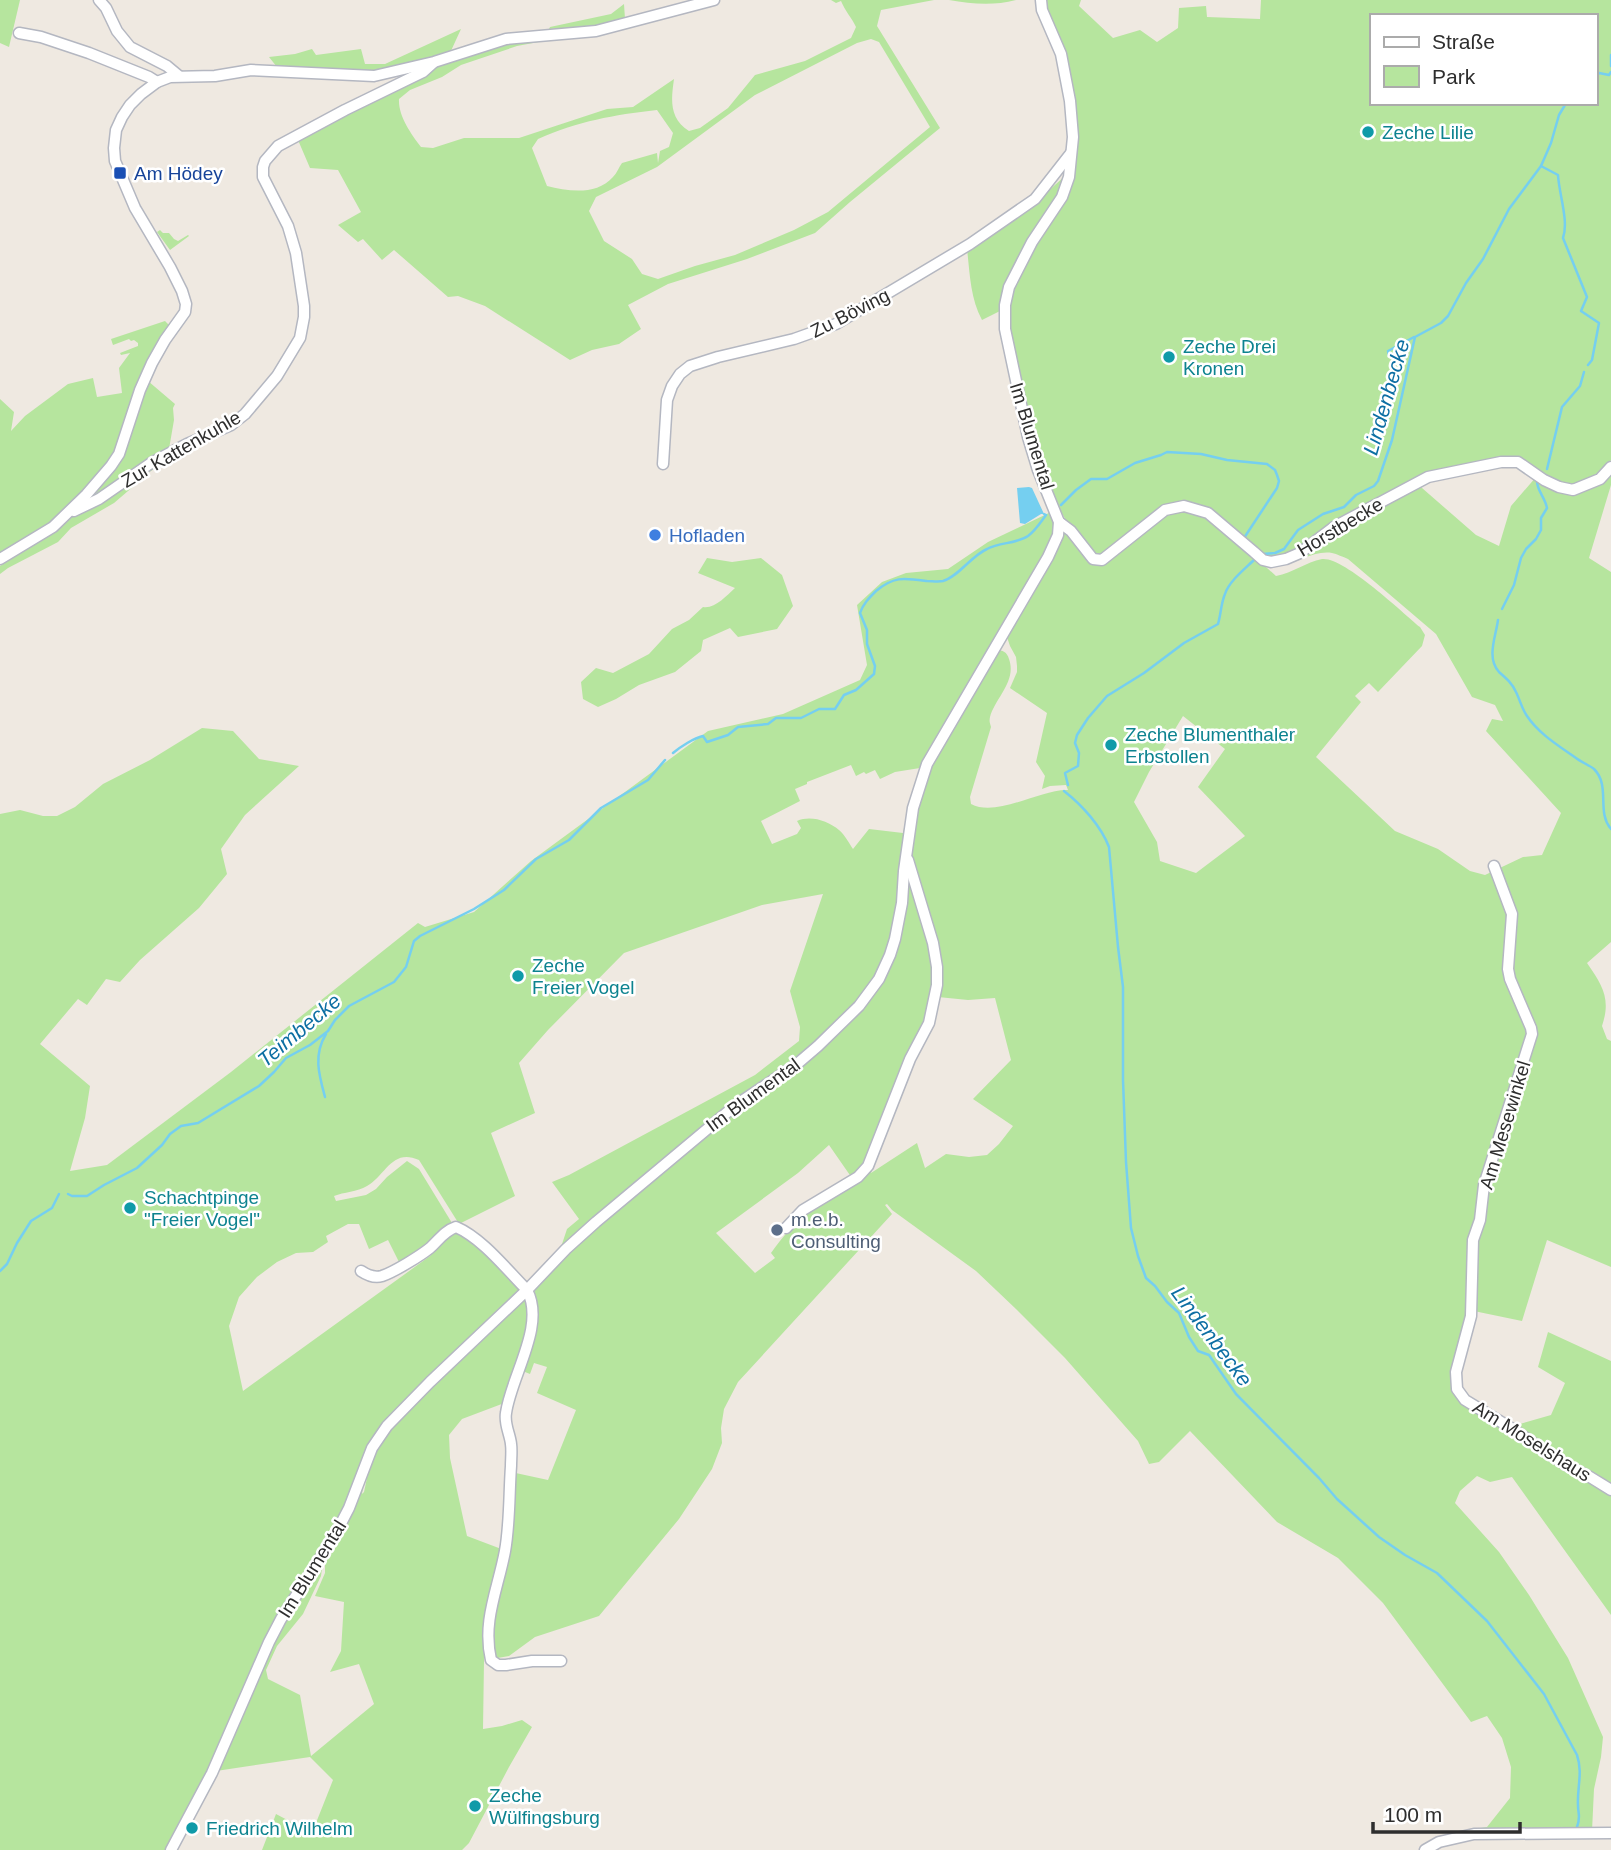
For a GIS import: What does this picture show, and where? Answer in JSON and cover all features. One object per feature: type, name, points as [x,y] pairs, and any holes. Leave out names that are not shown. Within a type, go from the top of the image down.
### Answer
[{"type":"street","points":[[99,0],[130,47],[167,66],[179,76]]},
{"type":"street","points":[[0,559],[53,527],[111,466],[119,454],[152,363],[185,312],[186,304],[182,292],[128,195],[116,161],[116,130],[130,105],[141,94],[157,82],[170,77],[215,76],[251,70],[374,76],[433,62],[506,39],[596,31],[714,0]]},
{"type":"street","name":"Im Blumental","points":[[171,1850],[232,1731],[281,1619],[335,1535],[372,1448],[387,1426],[566,1249],[633,1189],[736,1105],[797,1064],[859,1006],[879,979],[890,955],[902,903],[914,808],[927,764],[1048,557],[1058,535],[1059,522],[1028,437],[1005,328],[1005,305],[1009,287],[1032,242],[1062,197],[1069,177],[1073,137],[1066,78],[1061,54],[1042,10],[1041,0]]},
{"type":"street","points":[[19,33],[41,37],[89,53],[157,82]]},
{"type":"street","name":"Zur Kattenkuhle","points":[[68,513],[99,499],[151,463],[231,425],[245,414],[278,376],[300,338],[304,308],[296,253],[288,226],[263,177],[265,161],[278,146],[423,72],[433,62]]},
{"type":"street","name":"Zu Böving","points":[[663,464],[667,400],[672,386],[690,366],[794,340],[836,324],[970,244],[1035,199],[1071,153]]},
{"type":"street","name":"Horstbecke","points":[[1059,522],[1071,531],[1093,559],[1102,560],[1165,510],[1192,507],[1208,513],[1263,560],[1271,562],[1300,553],[1334,527],[1428,477],[1501,461],[1518,462],[1544,480],[1573,490],[1600,479],[1611,467]]},
{"type":"street","name":"Im Blumental","points":[[786,1228],[803,1210],[858,1177],[868,1166],[910,1059],[929,1023],[937,985],[937,967],[933,943],[907,856]]},
{"type":"street","name":"Am Mesewinkel","points":[[1457,1389],[1456,1372],[1471,1316],[1473,1240],[1480,1220],[1484,1185],[1532,1034],[1510,979],[1508,969],[1512,914],[1494,866]]},
{"type":"street","points":[[361,1271],[382,1276],[430,1248],[448,1230],[456,1227],[485,1248],[527,1290],[533,1305],[532,1325],[506,1413],[512,1447],[508,1514],[505,1550],[491,1607],[487,1643],[491,1660],[498,1665],[561,1661]]},
{"type":"street","name":"Am Moselshaus","points":[[1457,1389],[1465,1400],[1566,1465],[1611,1490]]},
{"type":"street","points":[[1425,1850],[1439,1842],[1474,1834],[1611,1833]]},
{"type":"green space","points":[[0,0],[20,0],[9,47],[0,43]]},
{"type":"green space","points":[[831,0],[934,0],[881,10],[877,26],[940,128],[815,233],[747,259],[668,284],[628,305],[641,329],[619,344],[592,350],[570,360],[485,306],[458,296],[448,297],[394,250],[382,260],[363,239],[358,242],[338,225],[361,212],[338,170],[310,168],[298,140],[439,65],[507,43],[549,40],[517,46],[461,65],[442,77],[410,90],[399,99],[409,131],[421,147],[433,148],[464,138],[519,138],[607,109],[633,107],[674,79],[673,108],[682,126],[689,131],[700,128],[728,108],[755,75],[805,61],[851,38],[856,27],[841,1],[836,3]],"holes":[[[871,39],[879,42],[930,127],[828,212],[735,255],[658,279],[642,274],[632,259],[604,241],[589,211],[596,197],[657,167],[755,95],[857,43]],[[657,110],[673,133],[669,147],[660,151],[658,163],[657,153],[622,163],[606,183],[590,190],[547,186],[532,148],[538,139],[596,120]]]},
{"type":"green space","points":[[949,0],[1016,0],[982,4]]},
{"type":"green space","points":[[1045,0],[1081,0],[1079,6],[1113,38],[1140,30],[1157,42],[1178,28],[1179,8],[1206,6],[1207,17],[1260,19],[1261,0],[1611,0],[1611,460],[1598,477],[1573,487],[1544,478],[1518,460],[1500,459],[1481,465],[1439,469],[1417,478],[1422,488],[1476,535],[1499,546],[1511,506],[1536,477],[1558,489],[1572,492],[1593,484],[1611,471],[1611,485],[1589,558],[1611,572],[1611,942],[1587,963],[1604,993],[1606,1008],[1602,1026],[1607,1039],[1611,1041],[1611,1267],[1547,1240],[1522,1321],[1469,1310],[1454,1371],[1458,1394],[1465,1403],[1512,1431],[1516,1425],[1551,1415],[1565,1383],[1538,1367],[1548,1332],[1611,1361],[1611,1615],[1512,1477],[1490,1482],[1477,1476],[1460,1491],[1455,1503],[1499,1552],[1529,1595],[1568,1658],[1603,1737],[1594,1789],[1592,1831],[1475,1831],[1487,1827],[1510,1798],[1511,1767],[1502,1738],[1487,1716],[1471,1722],[1383,1603],[1338,1558],[1277,1522],[1190,1431],[1159,1462],[1149,1464],[1138,1441],[1065,1358],[1016,1309],[976,1271],[887,1204],[885,1205],[892,1214],[738,1382],[724,1409],[722,1443],[712,1469],[679,1519],[599,1616],[535,1637],[509,1656],[492,1659],[492,1608],[507,1549],[511,1472],[548,1480],[576,1410],[537,1393],[547,1367],[534,1363],[530,1374],[520,1370],[534,1325],[534,1289],[566,1254],[560,1250],[567,1229],[579,1219],[552,1182],[755,1075],[799,1041],[800,1027],[790,991],[823,894],[762,905],[624,953],[519,1063],[535,1113],[491,1133],[515,1196],[459,1224],[419,1160],[402,1157],[390,1164],[367,1186],[334,1196],[336,1201],[366,1195],[407,1161],[419,1169],[452,1223],[400,1264],[388,1240],[369,1249],[359,1224],[348,1224],[326,1236],[328,1242],[313,1252],[296,1253],[277,1262],[257,1277],[239,1297],[229,1326],[243,1391],[430,1256],[450,1233],[460,1233],[477,1244],[520,1290],[374,1437],[336,1532],[279,1618],[212,1768],[168,1850],[0,1850],[0,814],[20,810],[43,816],[57,816],[75,807],[103,784],[150,760],[202,728],[233,731],[259,759],[299,766],[245,815],[221,849],[227,874],[199,908],[140,960],[120,982],[106,979],[87,1005],[78,999],[40,1044],[90,1086],[85,1118],[70,1171],[107,1165],[231,1072],[418,923],[425,927],[474,912],[531,861],[708,731],[783,714],[860,680],[867,665],[857,605],[882,582],[906,573],[948,569],[988,542],[1053,511],[1054,531],[1048,551],[920,768],[895,772],[880,779],[875,770],[856,776],[851,765],[795,789],[800,801],[761,821],[772,844],[797,834],[801,828],[797,821],[814,819],[839,830],[853,849],[869,829],[903,833],[908,809],[907,850],[914,843],[917,808],[932,761],[996,650],[1007,655],[1011,667],[1010,675],[990,717],[991,727],[970,797],[971,804],[993,808],[1068,790],[1066,785],[1042,789],[1045,776],[1036,762],[1047,713],[1010,688],[1017,666],[1007,637],[1008,632],[1041,577],[1062,534],[1071,535],[1092,562],[1101,563],[1152,522],[1172,510],[1183,508],[1207,514],[1209,511],[1187,505],[1169,507],[1152,516],[1105,556],[1095,557],[1079,540],[1066,520],[1035,447],[1011,351],[1008,311],[1000,311],[982,320],[975,303],[967,249],[1038,200],[1074,168],[1076,143],[1070,77],[1063,51],[1044,11]],"holes":[[[1218,517],[1255,551],[1272,559],[1280,559],[1276,564],[1278,566],[1325,553],[1334,553],[1348,559],[1436,634],[1472,697],[1495,705],[1503,721],[1492,719],[1486,731],[1561,813],[1542,855],[1523,857],[1485,875],[1470,871],[1438,849],[1395,831],[1316,757],[1361,702],[1355,696],[1369,683],[1378,692],[1422,646],[1425,635],[1420,627],[1387,598],[1332,560],[1322,559],[1276,576],[1214,520]],[[1183,716],[1225,749],[1198,787],[1245,836],[1196,873],[1160,861],[1157,842],[1134,802]],[[938,997],[968,1000],[995,998],[1011,1060],[973,1099],[1013,1126],[987,1155],[969,1157],[946,1154],[925,1168],[917,1143],[871,1173],[900,1088],[933,1023]],[[829,1145],[854,1181],[818,1204],[798,1221],[771,1253],[775,1258],[755,1273],[716,1233],[798,1173]]]},
{"type":"green space","points":[[624,4],[625,19],[607,25],[549,29],[611,14]]},
{"type":"green space","points":[[461,29],[450,53],[372,74],[277,67],[269,57],[312,49],[316,55],[361,49],[365,64],[385,64]]},
{"type":"green space","points":[[160,230],[169,233],[178,241],[189,236],[170,250],[157,232]]},
{"type":"green space","points":[[165,321],[170,326],[109,462],[55,522],[0,553],[0,399],[14,412],[11,431],[25,416],[68,384],[93,378],[97,397],[122,393],[119,368],[130,353],[120,353],[138,346],[138,343],[129,339],[113,345],[111,339]]},
{"type":"green space","points":[[148,381],[175,404],[169,449],[86,502],[106,478]]},
{"type":"green space","points":[[166,459],[114,503],[71,528],[58,542],[0,574],[0,566],[46,537],[68,519]]},
{"type":"green space","points":[[707,558],[732,562],[761,558],[782,575],[793,606],[777,629],[738,637],[730,628],[703,640],[701,651],[675,672],[639,685],[598,707],[583,699],[581,682],[596,668],[613,673],[649,654],[672,629],[689,620],[703,607],[716,604],[735,588],[698,573]]},
{"type":"green space","points":[[524,1297],[531,1313],[507,1402],[462,1419],[449,1435],[450,1458],[467,1536],[504,1550],[489,1607],[484,1661],[483,1729],[522,1720],[532,1727],[469,1843],[462,1850],[262,1850],[276,1814],[312,1833],[333,1780],[310,1757],[216,1771],[269,1647],[323,1560],[321,1576],[303,1614],[277,1646],[266,1670],[268,1679],[300,1695],[311,1756],[374,1704],[359,1664],[330,1672],[341,1651],[344,1602],[315,1596],[325,1573],[325,1558],[365,1473],[362,1494],[364,1492],[371,1459],[386,1432]]},
{"type":"water","points":[[1017,488],[1032,488],[1044,514],[1025,524],[1020,523]]},
{"type":"waterway","name":"Lindenbecke","points":[[1611,55],[1611,66]]},
{"type":"waterway","name":"Lindenbecke","points":[[1597,76],[1599,73],[1609,75],[1611,72]]},
{"type":"waterway","name":"Lindenbecke","points":[[1263,554],[1284,549],[1298,530],[1323,514],[1344,507],[1356,495],[1378,481],[1392,440],[1415,337],[1441,323],[1448,316],[1483,259],[1509,209],[1541,166],[1565,105]]},
{"type":"waterway","points":[[1541,166],[1558,175],[1564,216],[1563,238],[1587,297],[1581,311],[1599,323],[1592,360],[1588,365]]},
{"type":"waterway","points":[[1389,356],[1388,351],[1414,337]]},
{"type":"waterway","points":[[1547,469],[1562,407],[1580,386],[1584,372]]},
{"type":"waterway","name":"Teimbecke","points":[[1061,505],[1091,479],[1107,479],[1135,463],[1167,452],[1267,464],[1275,470],[1279,481],[1277,488],[1244,538]]},
{"type":"waterway","points":[[1502,609],[1514,585],[1521,558],[1541,530],[1541,518],[1547,508],[1537,481]]},
{"type":"waterway","name":"Teimbecke","points":[[673,753],[703,736],[707,742],[728,735],[738,727],[768,724],[776,718],[801,718],[819,709],[835,709],[844,695],[856,690],[874,674],[875,666],[867,644],[867,630],[860,613],[876,591],[900,579],[949,579],[987,549],[1028,536],[1036,529],[1046,515],[1044,514]]},
{"type":"waterway","name":"Lindenbecke","points":[[1068,785],[1065,773],[1078,766],[1079,753],[1075,743],[1088,718],[1107,696],[1184,643],[1218,624],[1227,589],[1256,558]]},
{"type":"waterway","points":[[1498,620],[1492,654],[1495,666],[1513,686],[1525,713],[1537,728],[1594,769],[1599,776],[1604,815],[1611,829]]},
{"type":"waterway","name":"Teimbecke","points":[[68,1194],[87,1196],[137,1168],[181,1126],[198,1123],[259,1086],[286,1058],[328,1031],[349,1006],[394,982],[406,967],[414,941],[420,936],[474,909],[504,890],[536,859],[569,840],[601,808],[648,780],[665,760]]},
{"type":"waterway","name":"Lindenbecke","points":[[1064,791],[1090,816],[1109,847],[1123,987],[1123,1080],[1131,1228],[1146,1278],[1179,1313],[1198,1351],[1209,1355],[1236,1394],[1337,1499],[1379,1537],[1437,1573],[1487,1621],[1544,1694],[1577,1755],[1580,1774],[1577,1827]]},
{"type":"waterway","points":[[325,1097],[318,1057],[326,1034]]},
{"type":"waterway","name":"Teimbecke","points":[[0,1271],[7,1264],[31,1221],[52,1208],[59,1194]]},
{"type":"place","name":"Zeche Lilie","points":[[1368,132]]},
{"type":"place","name":"Am Hödey","points":[[120,173]]},
{"type":"place","name":"Zeche Drei Kronen","points":[[1169,357]]},
{"type":"place","name":"Hofladen","points":[[655,535]]},
{"type":"place","name":"Zeche Blumenthaler Erbstollen","points":[[1111,745]]},
{"type":"place","name":"Zeche Freier Vogel","points":[[518,976]]},
{"type":"place","name":"Schachtpinge \"Freier Vogel\"","points":[[130,1208]]},
{"type":"place","name":"m.e.b. Consulting","points":[[777,1230]]},
{"type":"place","name":"Zeche Wülfingsburg","points":[[475,1806]]},
{"type":"place","name":"Friedrich Wilhelm","points":[[192,1828]]}]
